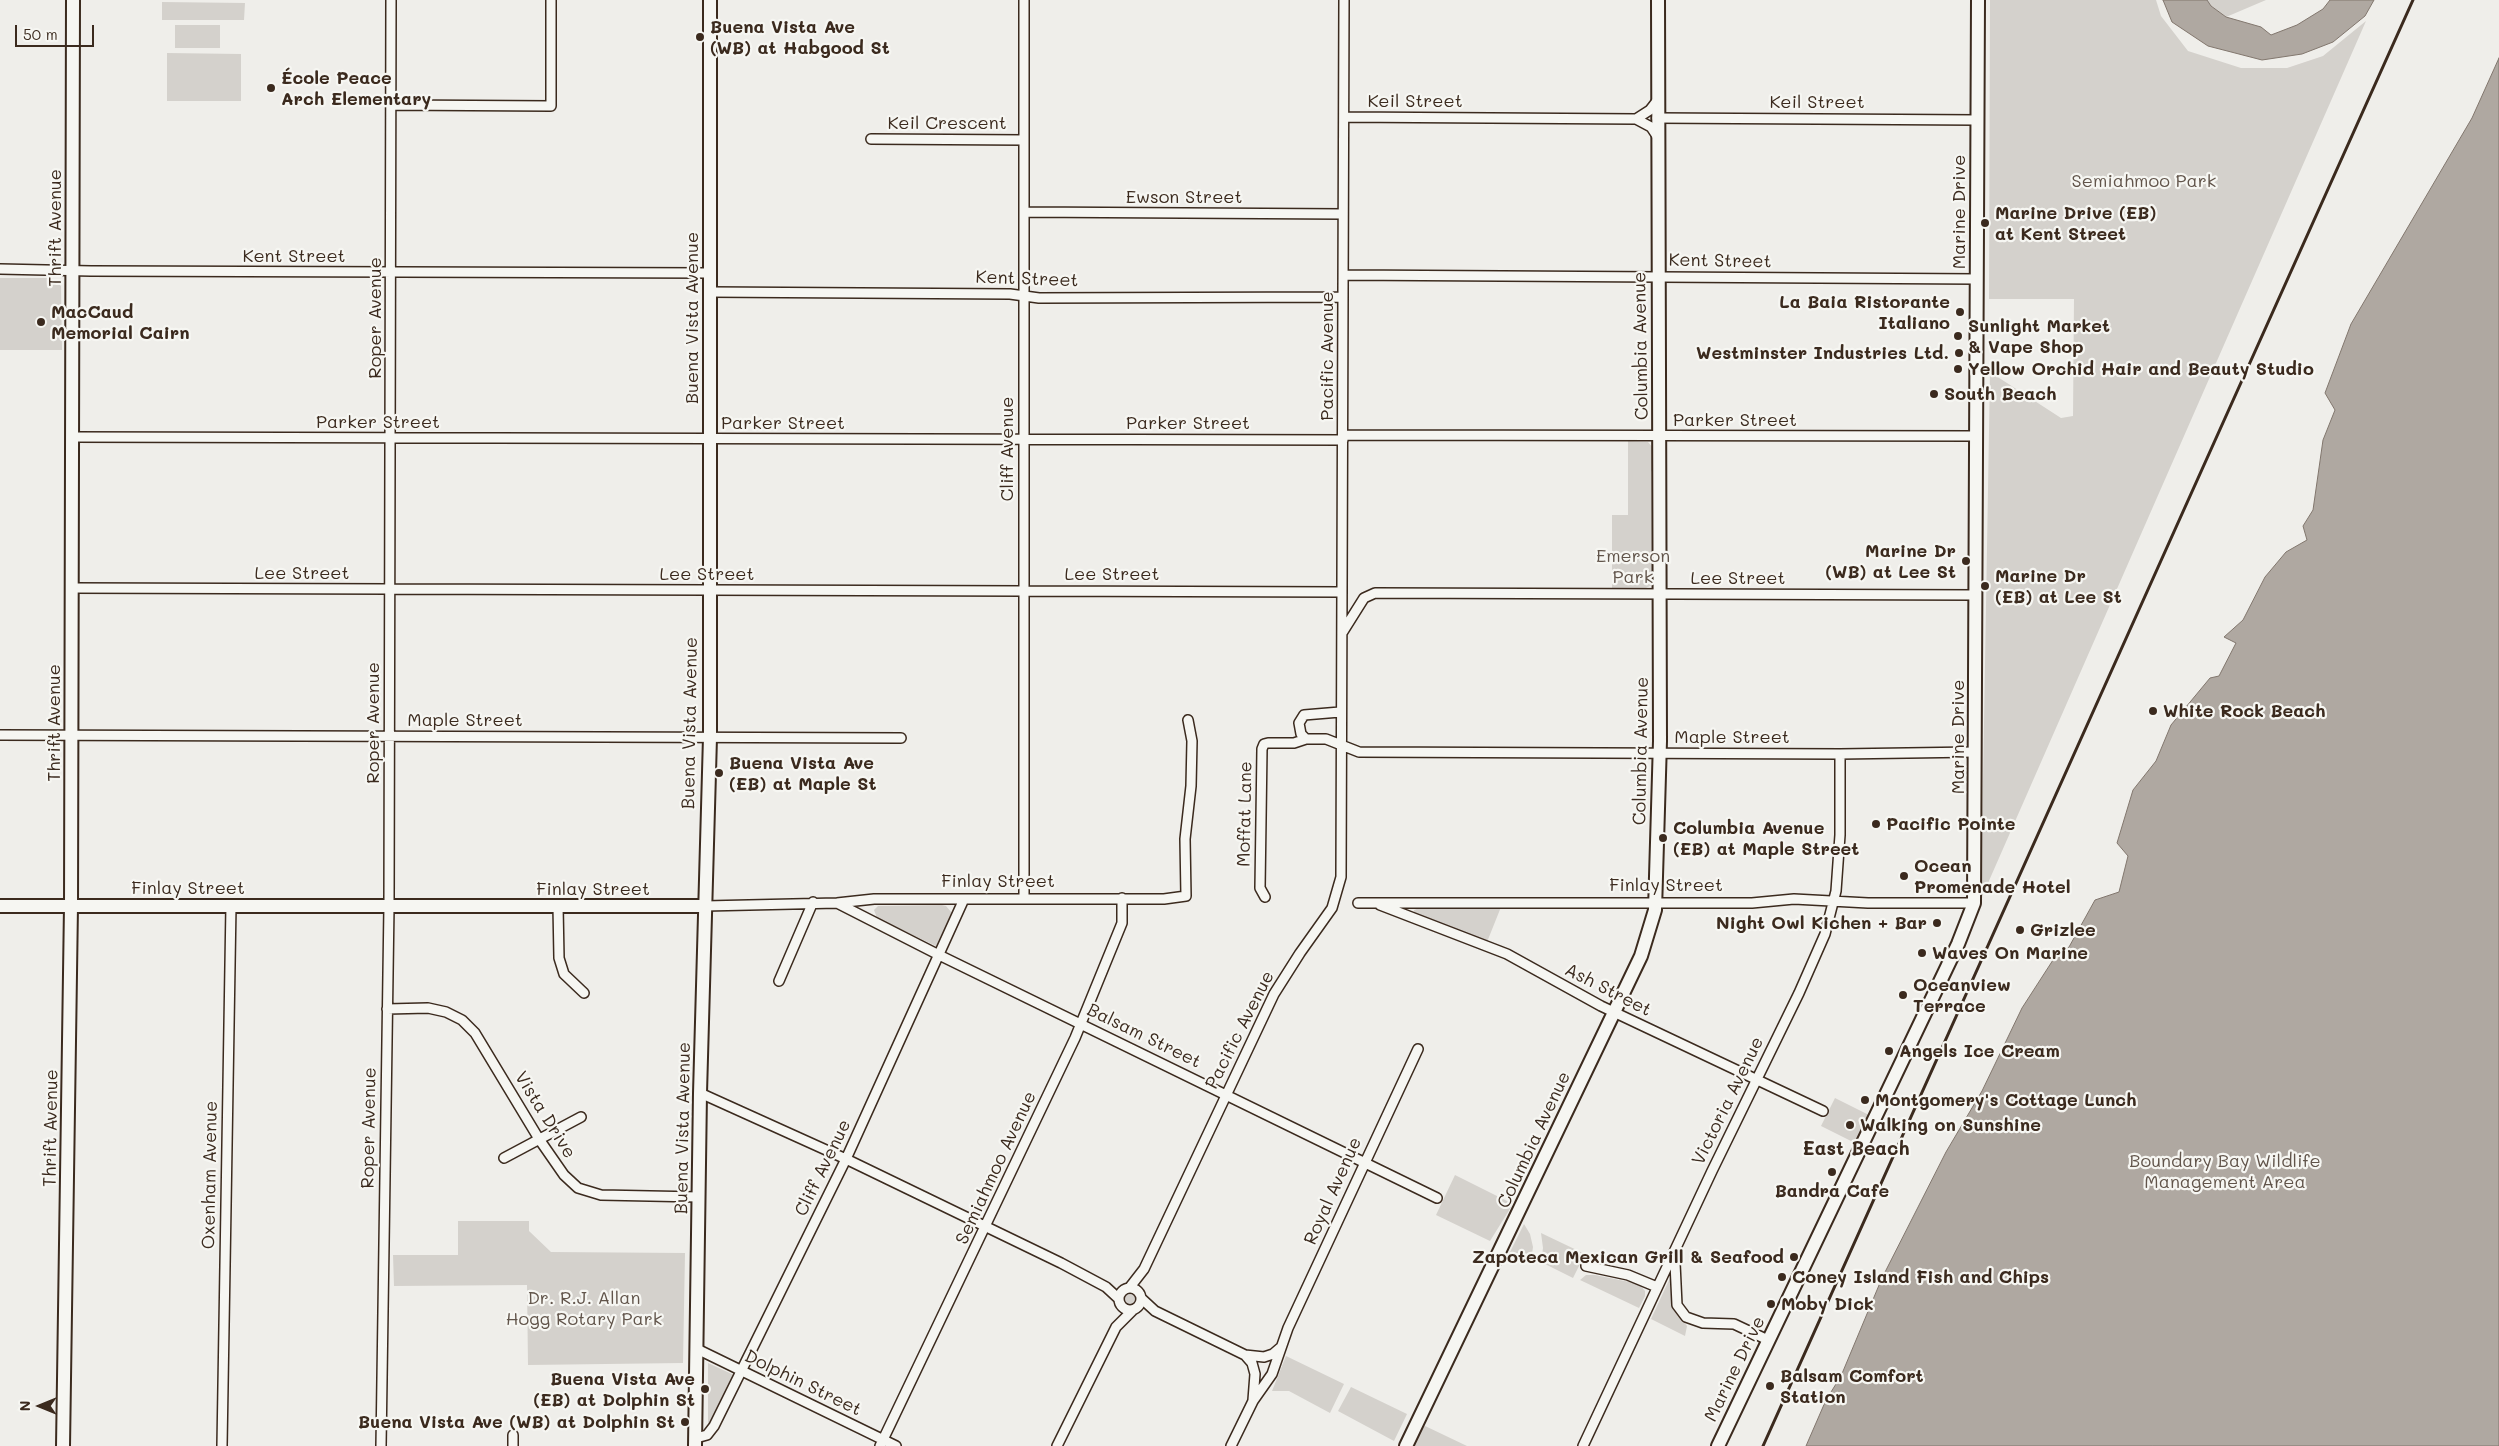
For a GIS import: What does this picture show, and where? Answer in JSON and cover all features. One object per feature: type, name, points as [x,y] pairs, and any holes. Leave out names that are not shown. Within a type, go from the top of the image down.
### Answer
[{"type":"street","name":"Thrift Avenue","points":[[64,1446],[71,906],[73,0]]},
{"type":"street","name":"Roper Avenue","points":[[381,1446],[389,906],[392,0]]},
{"type":"street","points":[[391,105],[551,106],[551,0]]},
{"type":"street","name":"Buena Vista Avenue","points":[[696,1442],[700,1093],[710,737],[708,590],[710,0]]},
{"type":"street","name":"Cliff Avenue","points":[[1024,0],[1024,898]]},
{"type":"street","name":"Pacific Avenue","points":[[1128,1288],[1144,1269],[1225,1094],[1274,994],[1300,952],[1332,908],[1341,877],[1340,712],[1344,297],[1344,0]]},
{"type":"street","name":"Columbia Avenue","points":[[1406,1446],[1641,956],[1656,902],[1660,594],[1657,277],[1658,0]]},
{"type":"street","name":"Marine Drive","points":[[1718,1446],[1958,944],[1974,902],[1978,0]]},
{"type":"street","points":[[1657,101],[1650,110],[1636,119],[1651,127],[1657,136]]},
{"type":"street","name":"Keil Street","points":[[1344,117],[1636,119]]},
{"type":"street","name":"Keil Street","points":[[1657,118],[1977,120]]},
{"type":"street","name":"Keil Crescent","points":[[871,138],[1024,140]]},
{"type":"street","name":"Ewson Street","points":[[1025,212],[1343,214]]},
{"type":"street","name":"Kent Street","points":[[0,269],[73,269],[91,272],[709,274]]},
{"type":"street","name":"Kent Street","points":[[1344,275],[1976,279]]},
{"type":"street","name":"Kent Street","points":[[710,292],[1024,296],[1039,298],[1344,297]]},
{"type":"street","name":"Parker Street","points":[[72,437],[1023,440],[1343,437],[1976,436]]},
{"type":"street","name":"Lee Street","points":[[72,588],[1342,592]]},
{"type":"street","name":"Lee Street","points":[[1342,634],[1364,598],[1375,593],[1976,594]]},
{"type":"street","points":[[1340,712],[1304,715],[1298,726],[1306,738],[1326,740],[1340,744]]},
{"type":"street","name":"Finlay Street","points":[[0,906],[705,906],[813,902],[837,903],[874,899],[1164,899],[1186,896],[1185,839],[1191,786],[1192,741],[1188,720]]},
{"type":"street","name":"Maple Street","points":[[0,735],[901,738]]},
{"type":"street","name":"Moffat Lane","points":[[1265,897],[1260,888],[1262,749],[1264,744],[1294,743],[1306,738]]},
{"type":"street","name":"Maple Street","points":[[1340,744],[1359,752],[1659,754],[1975,752]]},
{"type":"street","name":"Victoria Avenue","points":[[1583,1446],[1657,1287],[1814,962],[1830,919],[1835,900],[1840,835],[1840,754]]},
{"type":"street","name":"Semiahmoo Avenue","points":[[882,1443],[1081,1024],[1122,923],[1122,898]]},
{"type":"street","name":"Cliff Avenue","points":[[696,1442],[707,1435],[714,1426],[846,1159],[964,899]]},
{"type":"street","name":"Finlay Street","points":[[1358,903],[1752,903],[1794,899],[1926,903],[1974,902]]},
{"type":"street","points":[[779,981],[813,902]]},
{"type":"street","name":"Balsam Street","points":[[837,903],[939,955],[1437,1198]]},
{"type":"street","name":"Ash Street","points":[[1376,903],[1506,954],[1614,1012],[1824,1111]]},
{"type":"street","name":"Oxenham Avenue","points":[[222,1446],[231,905]]},
{"type":"street","points":[[558,906],[559,958],[564,974],[584,993]]},
{"type":"street","name":"Vista Drive","points":[[387,1009],[428,1008],[446,1012],[462,1020],[475,1032],[539,1139],[564,1175],[578,1188],[601,1195],[699,1197]]},
{"type":"street","name":"Royal Avenue","points":[[1232,1446],[1253,1401],[1272,1374],[1280,1348],[1364,1162],[1418,1049]]},
{"type":"street","points":[[700,1093],[846,1159],[1106,1287],[1125,1309],[1155,1311]]},
{"type":"street","points":[[504,1158],[581,1117]]},
{"type":"street","points":[[1673,1254],[1677,1305],[1686,1317],[1703,1322],[1734,1324],[1768,1340]]},
{"type":"street","points":[[1586,1266],[1628,1275],[1657,1287]]},
{"type":"street","name":"Pacific Avenue","points":[[1141,1297],[1144,1269]]},
{"type":"street","points":[[1106,1287],[1137,1289],[1141,1297],[1155,1311],[1246,1355],[1264,1357],[1273,1354],[1280,1348]]},
{"type":"street","points":[[1116,1327],[1121,1292],[1128,1288]]},
{"type":"street","points":[[1057,1446],[1116,1327],[1134,1309],[1141,1297]]},
{"type":"street","name":"Dolphin Street","points":[[697,1349],[882,1443],[896,1446]]},
{"type":"street","points":[[1246,1355],[1256,1374],[1253,1401]]},
{"type":"street","points":[[513,1435],[513,1446]]},
{"type":"green space","name":"Semiahmoo Park","points":[[1990,0],[2156,0],[2161,16],[2188,51],[2241,68],[2287,68],[2323,56],[2366,21],[1981,899],[1990,372],[2061,418],[2073,416],[2074,299],[1989,299]]},
{"type":"green space","points":[[2207,0],[2266,0],[2226,17],[2211,6]]},
{"type":"green space","points":[[162,2],[245,3],[244,20],[162,20]]},
{"type":"green space","points":[[175,25],[220,25],[220,48],[175,48]]},
{"type":"green space","points":[[167,53],[241,54],[241,101],[167,101]]},
{"type":"green space","points":[[0,278],[52,278],[61,286],[62,350],[0,350]]},
{"type":"green space","name":"Emerson Park","points":[[1628,441],[1648,442],[1654,449],[1655,464],[1651,472],[1651,559],[1655,580],[1652,585],[1644,589],[1612,588],[1612,515],[1628,515]]},
{"type":"green space","points":[[878,906],[946,906],[952,913],[936,946],[877,918],[874,910]]},
{"type":"green space","points":[[1422,907],[1501,907],[1487,942],[1414,913],[1414,910]]},
{"type":"green space","points":[[1835,1098],[1869,1115],[1855,1143],[1821,1126]]},
{"type":"green space","points":[[1455,1175],[1513,1204],[1490,1241],[1436,1215]]},
{"type":"green space","name":"Dr. R.J. Allan Hogg Rotary Park","points":[[458,1221],[529,1221],[529,1231],[551,1252],[685,1253],[683,1363],[528,1365],[527,1285],[394,1286],[393,1255],[458,1255]]},
{"type":"green space","points":[[1524,1224],[1530,1234],[1533,1247],[1531,1261],[1510,1252]]},
{"type":"green space","points":[[1541,1233],[1585,1254],[1573,1278],[1541,1262],[1543,1248]]},
{"type":"green space","points":[[1586,1275],[1595,1275],[1639,1284],[1645,1291],[1645,1296],[1639,1308],[1580,1280]]},
{"type":"green space","points":[[1670,1278],[1672,1306],[1687,1326],[1685,1336],[1651,1319]]},
{"type":"green space","points":[[1130,1289],[1138,1294],[1139,1298],[1134,1306],[1130,1307],[1122,1302],[1121,1298],[1126,1290]]},
{"type":"green space","points":[[1286,1356],[1344,1384],[1330,1413],[1289,1391],[1272,1391]]},
{"type":"green space","points":[[708,1363],[734,1375],[708,1426]]},
{"type":"green space","points":[[1351,1387],[1407,1414],[1394,1441],[1338,1411]]},
{"type":"green space","points":[[1423,1425],[1467,1446],[1413,1446]]},
{"type":"shaded area","points":[[2163,0],[2207,0],[2211,6],[2226,17],[2261,27],[2271,35],[2297,25],[2323,9],[2330,0],[2374,0],[2365,16],[2333,42],[2302,54],[2262,60],[2208,46],[2172,22]]},
{"type":"shaded area","name":"Boundary Bay Wildlife Management Area","points":[[2499,58],[2499,1446],[1806,1446],[1826,1400],[1841,1376],[1882,1278],[1946,1152],[1982,1091],[2022,1008],[2053,960],[2069,947],[2095,900],[2119,892],[2128,856],[2117,843],[2133,790],[2156,761],[2171,725],[2210,678],[2219,676],[2236,643],[2224,637],[2243,620],[2265,577],[2286,552],[2307,540],[2303,526],[2313,510],[2323,440],[2335,410],[2325,393],[2351,324],[2472,118]]},
{"type":"railway","points":[[1763,1446],[2413,0]]},
{"type":"place","name":"Buena Vista Ave (WB) at Habgood St","points":[[700,37]]},
{"type":"place","name":"École Peace Arch Elementary","points":[[271,88]]},
{"type":"place","name":"Marine Drive (EB) at Kent Street","points":[[1985,223]]},
{"type":"place","name":"La Baia Ristorante Italiano","points":[[1960,312]]},
{"type":"place","name":"MacCaud Memorial Cairn","points":[[41,322]]},
{"type":"place","name":"Sunlight Market & Vape Shop","points":[[1958,336]]},
{"type":"place","name":"Westminster Industries Ltd.","points":[[1959,353]]},
{"type":"place","name":"Yellow Orchid Hair and Beauty Studio","points":[[1958,369]]},
{"type":"place","name":"South Beach","points":[[1934,394]]},
{"type":"place","name":"Marine Dr (WB) at Lee St","points":[[1966,561]]},
{"type":"place","name":"Marine Dr (EB) at Lee St","points":[[1985,586]]},
{"type":"place","name":"White Rock Beach","points":[[2153,711]]},
{"type":"place","name":"Buena Vista Ave (EB) at Maple St","points":[[719,773]]},
{"type":"place","name":"Pacific Pointe","points":[[1876,824]]},
{"type":"place","name":"Columbia Avenue (EB) at Maple Street","points":[[1663,838]]},
{"type":"place","name":"Ocean Promenade Hotel","points":[[1904,876]]},
{"type":"place","name":"Night Owl Kichen + Bar","points":[[1937,923]]},
{"type":"place","name":"Grizlee","points":[[2020,930]]},
{"type":"place","name":"Waves On Marine","points":[[1922,953]]},
{"type":"place","name":"Oceanview Terrace","points":[[1903,995]]},
{"type":"place","name":"Angels Ice Cream","points":[[1889,1051]]},
{"type":"place","name":"Montgomery's Cottage Lunch","points":[[1865,1100]]},
{"type":"place","name":"Walking on Sunshine","points":[[1850,1125]]},
{"type":"place","name":"Bandra Cafe","points":[[1832,1172]]},
{"type":"place","name":"Zapoteca Mexican Grill & Seafood","points":[[1794,1257]]},
{"type":"place","name":"Coney Island Fish and Chips","points":[[1782,1277]]},
{"type":"place","name":"Moby Dick","points":[[1771,1304]]},
{"type":"place","name":"Balsam Comfort Station","points":[[1770,1386]]},
{"type":"place","name":"Buena Vista Ave (EB) at Dolphin St","points":[[705,1389]]},
{"type":"place","name":"Buena Vista Ave (WB) at Dolphin St","points":[[685,1422]]},
{"type":"district","name":"East Beach","points":[[1856,1149]]}]
